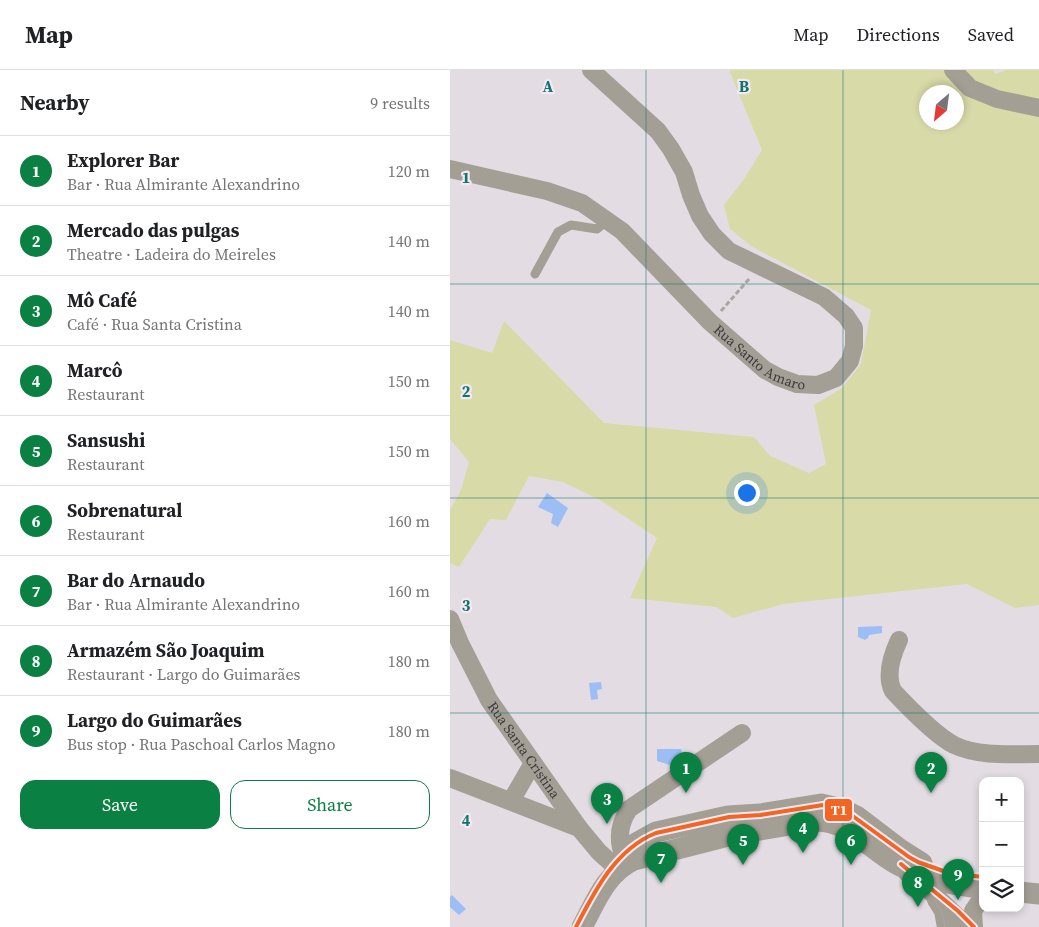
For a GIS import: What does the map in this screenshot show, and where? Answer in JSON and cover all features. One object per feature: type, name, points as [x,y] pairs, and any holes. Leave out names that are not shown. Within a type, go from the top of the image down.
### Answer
[{"type":"street","name":"Rua Santo Amaro","points":[[450,169],[547,190],[582,203],[622,231],[710,322],[765,370],[797,384],[818,385],[836,378],[850,361],[854,346],[854,328],[846,316],[824,296],[730,251],[712,234],[700,216],[684,172],[671,148],[658,131],[591,70]]},
{"type":"street","points":[[953,70],[970,88],[997,99],[1039,108]]},
{"type":"street","name":"Rua Santa Cristina","points":[[450,619],[489,700],[578,828],[598,852],[622,863]]},
{"type":"street","points":[[899,640],[892,654],[890,685],[893,691],[932,728],[954,745],[974,751],[1039,754]]},
{"type":"street","points":[[622,863],[619,844],[620,833],[622,822],[629,809],[742,733]]},
{"type":"street","points":[[511,801],[533,762]]},
{"type":"street","points":[[450,778],[578,828]]},
{"type":"street","points":[[582,927],[605,884],[622,863],[627,851],[636,842],[656,832],[728,816],[760,814],[821,804],[842,809],[858,817],[919,862],[943,871],[979,876]]},
{"type":"street","points":[[622,863],[736,834],[818,821],[830,823],[842,828],[890,861],[929,891],[968,927]]},
{"type":"street","points":[[890,861],[939,882],[979,887]]},
{"type":"street","points":[[1024,880],[1039,882]]},
{"type":"street","points":[[929,891],[943,912],[946,927]]},
{"type":"street","points":[[1024,892],[1039,894]]},
{"type":"street","points":[[974,927],[973,910],[979,902]]},
{"type":"lane","points":[[535,274],[558,232],[571,225],[597,229],[608,220]]},
{"type":"path","points":[[710,322],[760,266]]},
{"type":"green space","points":[[729,70],[993,70],[995,74],[1006,70],[1039,70],[1039,605],[1015,608],[967,584],[783,604],[733,618],[716,607],[630,598],[657,538],[600,500],[563,482],[529,476],[506,520],[490,519],[459,567],[450,563],[450,510],[461,490],[469,462],[450,439],[450,340],[492,353],[504,321],[604,423],[754,437],[770,456],[809,473],[826,464],[814,405],[842,388],[861,364],[871,310],[751,246],[730,229],[724,205],[744,179],[762,150]]},
{"type":"water","points":[[547,493],[568,508],[558,527],[551,523],[553,514],[538,507]]},
{"type":"water","points":[[882,626],[882,633],[869,635],[865,640],[858,637],[858,627]]},
{"type":"water","points":[[601,682],[602,689],[597,690],[598,699],[591,700],[589,683]]},
{"type":"water","points":[[657,749],[681,749],[682,755],[670,765],[657,761]]},
{"type":"water","points":[[452,895],[466,909],[459,915],[450,907],[450,897]]},
{"type":"tram line","points":[[935,901],[942,912],[945,927]]},
{"type":"tram line","points":[[586,927],[590,921]]},
{"type":"transit line","name":"T1","points":[[576,927],[599,885],[618,860],[629,849],[656,833],[729,817],[760,815],[823,805],[850,814],[918,862],[949,873],[979,877]]},
{"type":"transit line","name":"T1","points":[[901,864],[958,911],[974,927]]},
{"type":"place","name":"Explorer Bar","points":[[686,793]]},
{"type":"place","name":"Mercado das pulgas","points":[[931,793]]},
{"type":"place","name":"Mô Café","points":[[607,824]]},
{"type":"place","name":"Marcô","points":[[803,853]]},
{"type":"place","name":"Sansushi","points":[[743,865]]},
{"type":"place","name":"Sobrenatural","points":[[851,865]]},
{"type":"place","name":"Bar do Arnaudo","points":[[661,883]]},
{"type":"place","name":"Largo do Guimarães","points":[[958,900]]},
{"type":"place","name":"Armazém São Joaquim","points":[[918,907]]}]
